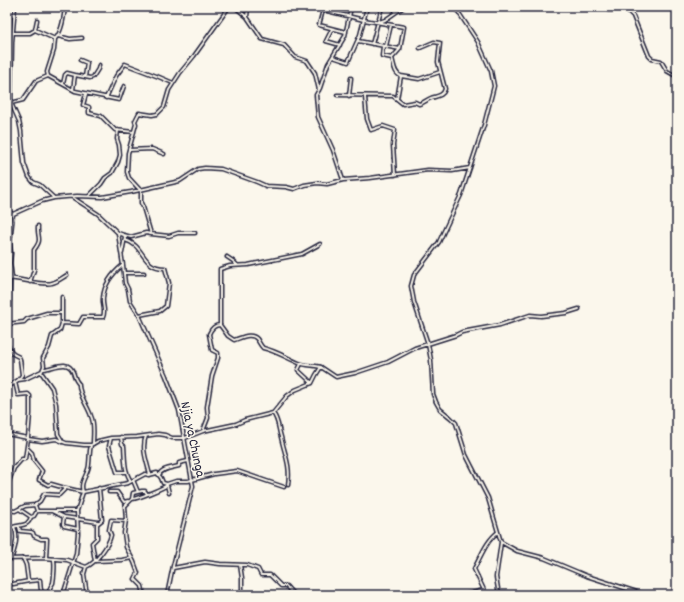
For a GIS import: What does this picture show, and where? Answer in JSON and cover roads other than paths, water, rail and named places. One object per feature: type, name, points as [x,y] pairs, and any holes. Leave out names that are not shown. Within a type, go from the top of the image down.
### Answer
[{"type":"street","points":[[15,7],[12,33],[9,96],[20,126],[24,163],[29,177],[33,182],[40,185],[54,198]]},
{"type":"street","points":[[48,76],[47,72],[54,50],[55,39],[59,35],[65,14],[65,7]]},
{"type":"street","points":[[151,234],[141,203],[141,191],[127,172],[129,150],[136,124],[134,121],[139,113],[152,115],[157,114],[164,107],[168,90],[229,7]]},
{"type":"street","points":[[236,7],[247,17],[262,39],[284,45],[295,57],[307,60],[315,73],[319,90]]},
{"type":"street","points":[[247,17],[248,7]]},
{"type":"street","points":[[344,180],[333,150],[318,117],[316,95],[328,64],[346,32],[351,7]]},
{"type":"street","points":[[333,57],[348,62],[358,41],[367,7]]},
{"type":"street","points":[[372,44],[382,7]]},
{"type":"street","points":[[395,13],[396,7]]},
{"type":"street","points":[[378,22],[385,20],[404,7]]},
{"type":"street","points":[[455,7],[478,42],[491,72],[494,86],[484,125],[463,189],[439,242],[412,278],[411,286],[412,296],[428,344],[431,360],[433,394],[440,409],[453,419],[456,424],[466,455],[488,498],[501,542],[496,576],[499,595]]},
{"type":"street","points":[[605,7],[608,10],[627,10],[633,16],[652,59],[661,61],[667,72],[674,75]]},
{"type":"street","points":[[346,32],[318,25],[323,10],[364,20],[404,27],[400,49],[392,58]]},
{"type":"street","points":[[7,11],[14,16]]},
{"type":"street","points":[[35,30],[36,20]]},
{"type":"street","points":[[391,25],[382,56],[392,58]]},
{"type":"street","points":[[332,29],[326,41],[340,45]]},
{"type":"street","points":[[12,33],[30,33],[35,30]]},
{"type":"street","points":[[35,30],[55,39]]},
{"type":"street","points":[[58,36],[70,39],[82,38]]},
{"type":"street","points":[[358,41],[400,49]]},
{"type":"street","points":[[337,95],[393,96],[403,104],[415,102],[419,104],[442,94],[445,89],[438,62],[440,43],[434,42],[420,48]]},
{"type":"street","points":[[7,52],[12,52]]},
{"type":"street","points":[[392,58],[396,72],[401,76],[419,79],[440,72]]},
{"type":"street","points":[[80,60],[87,63],[85,77]]},
{"type":"street","points":[[106,98],[116,76],[125,64],[173,83]]},
{"type":"street","points":[[63,84],[67,73],[92,77],[99,65]]},
{"type":"street","points":[[73,90],[75,75]]},
{"type":"street","points":[[48,76],[73,90],[119,100],[124,86]]},
{"type":"street","points":[[7,107],[11,103],[23,100],[36,81],[48,76]]},
{"type":"street","points":[[397,99],[401,76]]},
{"type":"street","points":[[350,96],[351,78]]},
{"type":"street","points":[[86,94],[83,105],[90,107],[89,114],[101,116],[104,121],[118,130],[134,132]]},
{"type":"street","points":[[365,96],[367,119],[371,130],[383,126],[395,130],[393,150],[395,175]]},
{"type":"street","points":[[88,197],[105,178],[112,173],[118,162],[120,155],[117,138],[118,130]]},
{"type":"street","points":[[129,150],[152,149],[164,154]]},
{"type":"street","points":[[7,211],[13,214],[54,198],[102,197],[159,187],[180,181],[198,169],[205,168],[221,169],[266,186],[286,187],[294,190],[304,185],[317,183],[327,184],[344,180],[428,170],[452,171],[470,168]]},
{"type":"street","points":[[44,201],[46,198],[46,192]]},
{"type":"street","points":[[72,197],[98,214],[118,233],[124,235],[131,237],[146,233],[169,236],[194,233]]},
{"type":"street","points":[[7,306],[10,304],[10,263],[12,253],[10,243],[13,214]]},
{"type":"street","points":[[30,282],[34,270],[34,250],[39,244],[38,226]]},
{"type":"street","points":[[118,233],[122,253]]},
{"type":"street","points":[[122,253],[125,240],[124,235]]},
{"type":"street","points":[[125,240],[137,247],[143,257],[152,265],[165,268],[169,283],[166,306],[160,311],[139,315]]},
{"type":"street","points":[[320,244],[302,254],[253,265],[237,265],[220,269],[220,324],[230,338],[234,340],[247,335],[253,336],[258,340],[263,348],[274,351],[285,358],[301,364],[321,367],[336,377],[388,362],[415,348],[462,332],[500,326],[530,315],[541,316],[566,313],[579,309]]},
{"type":"street","points":[[7,254],[12,253]]},
{"type":"street","name":"Njia ya Chunga","points":[[122,253],[125,283],[128,289],[130,301],[139,315],[180,410],[193,486],[168,595]]},
{"type":"street","points":[[227,257],[237,265]]},
{"type":"street","points":[[62,323],[79,324],[84,317],[103,317],[103,298],[106,285],[112,276],[123,265]]},
{"type":"street","points":[[124,273],[144,273]]},
{"type":"street","points":[[10,278],[50,284],[67,275]]},
{"type":"street","points":[[18,380],[26,379],[41,372],[43,369],[43,358],[49,348],[52,336],[60,330],[62,323],[62,297]]},
{"type":"street","points":[[7,324],[24,322],[27,319],[47,312],[62,313]]},
{"type":"street","points":[[203,431],[208,418],[207,407],[212,376],[218,358],[218,353],[212,350],[209,334],[213,328],[220,324]]},
{"type":"street","points":[[7,348],[9,347],[13,354],[19,357],[22,375],[7,388]]},
{"type":"street","points":[[43,369],[51,368],[57,364],[65,365],[72,369],[76,381],[79,384],[79,391],[92,416],[94,429],[88,458],[89,464],[83,479],[83,492],[77,510],[78,529],[76,554],[63,595]]},
{"type":"street","points":[[301,364],[298,370],[312,383]]},
{"type":"street","points":[[7,434],[42,441],[56,439],[63,442],[84,445],[111,438],[158,434],[172,438],[185,438],[203,431],[236,424],[245,420],[273,413],[295,390],[312,383],[321,367]]},
{"type":"street","points":[[41,372],[52,388],[56,404],[58,434],[63,442]]},
{"type":"street","points":[[7,487],[14,468],[22,459],[26,459],[28,450],[30,396],[28,394],[18,395],[15,382]]},
{"type":"street","points":[[273,413],[279,422],[281,438],[288,460],[288,485]]},
{"type":"street","points":[[146,436],[144,440],[144,449],[150,475]]},
{"type":"street","points":[[111,438],[109,446],[116,472],[127,472]]},
{"type":"street","points":[[121,438],[124,446],[124,460],[128,477],[132,480],[138,492]]},
{"type":"street","points":[[28,450],[32,453],[34,461],[42,471],[39,480],[48,485],[51,484],[83,492],[132,480],[145,474],[150,475],[155,473],[159,475],[163,483],[167,485],[169,493]]},
{"type":"street","points":[[159,475],[160,472],[165,469],[179,466],[179,463],[188,461]]},
{"type":"street","points":[[109,492],[117,492],[124,502],[137,499],[176,481],[192,480],[237,471],[284,487]]},
{"type":"street","points":[[7,510],[15,511],[25,506],[35,505],[40,501],[44,494],[59,495],[66,488]]},
{"type":"street","points":[[95,561],[92,544],[97,538],[97,524],[102,520],[99,488]]},
{"type":"street","points":[[144,595],[142,586],[135,580],[138,573],[125,543],[124,533],[126,521],[125,506],[132,499],[133,493],[145,491],[147,494]]},
{"type":"street","points":[[35,505],[37,511]]},
{"type":"street","points":[[19,509],[32,516]]},
{"type":"street","points":[[37,511],[77,510]]},
{"type":"street","points":[[7,530],[28,523],[37,511]]},
{"type":"street","points":[[52,511],[64,517],[99,522]]},
{"type":"street","points":[[64,517],[64,526],[78,529]]},
{"type":"street","points":[[101,595],[87,594],[84,574],[86,567],[95,561],[110,539],[111,535],[109,524],[111,520],[126,521]]},
{"type":"street","points":[[11,559],[17,537],[14,527]]},
{"type":"street","points":[[19,527],[20,531],[31,532],[34,536],[41,539],[47,539],[48,552],[47,558],[45,558]]},
{"type":"street","points":[[465,595],[484,590],[474,569],[483,551],[493,536],[498,532]]},
{"type":"street","points":[[501,542],[517,551],[544,558],[587,576],[646,595]]},
{"type":"street","points":[[23,558],[29,581]]},
{"type":"street","points":[[7,559],[45,558],[73,562],[86,567]]},
{"type":"street","points":[[95,561],[132,558]]},
{"type":"street","points":[[7,583],[17,584],[40,580],[40,590],[43,594],[48,595],[49,589],[53,582],[55,568],[54,560]]},
{"type":"street","points":[[173,568],[205,562],[247,565],[258,570],[261,575],[270,575],[278,584],[281,586],[286,586],[294,595]]},
{"type":"street","points":[[240,565],[242,595]]}]
